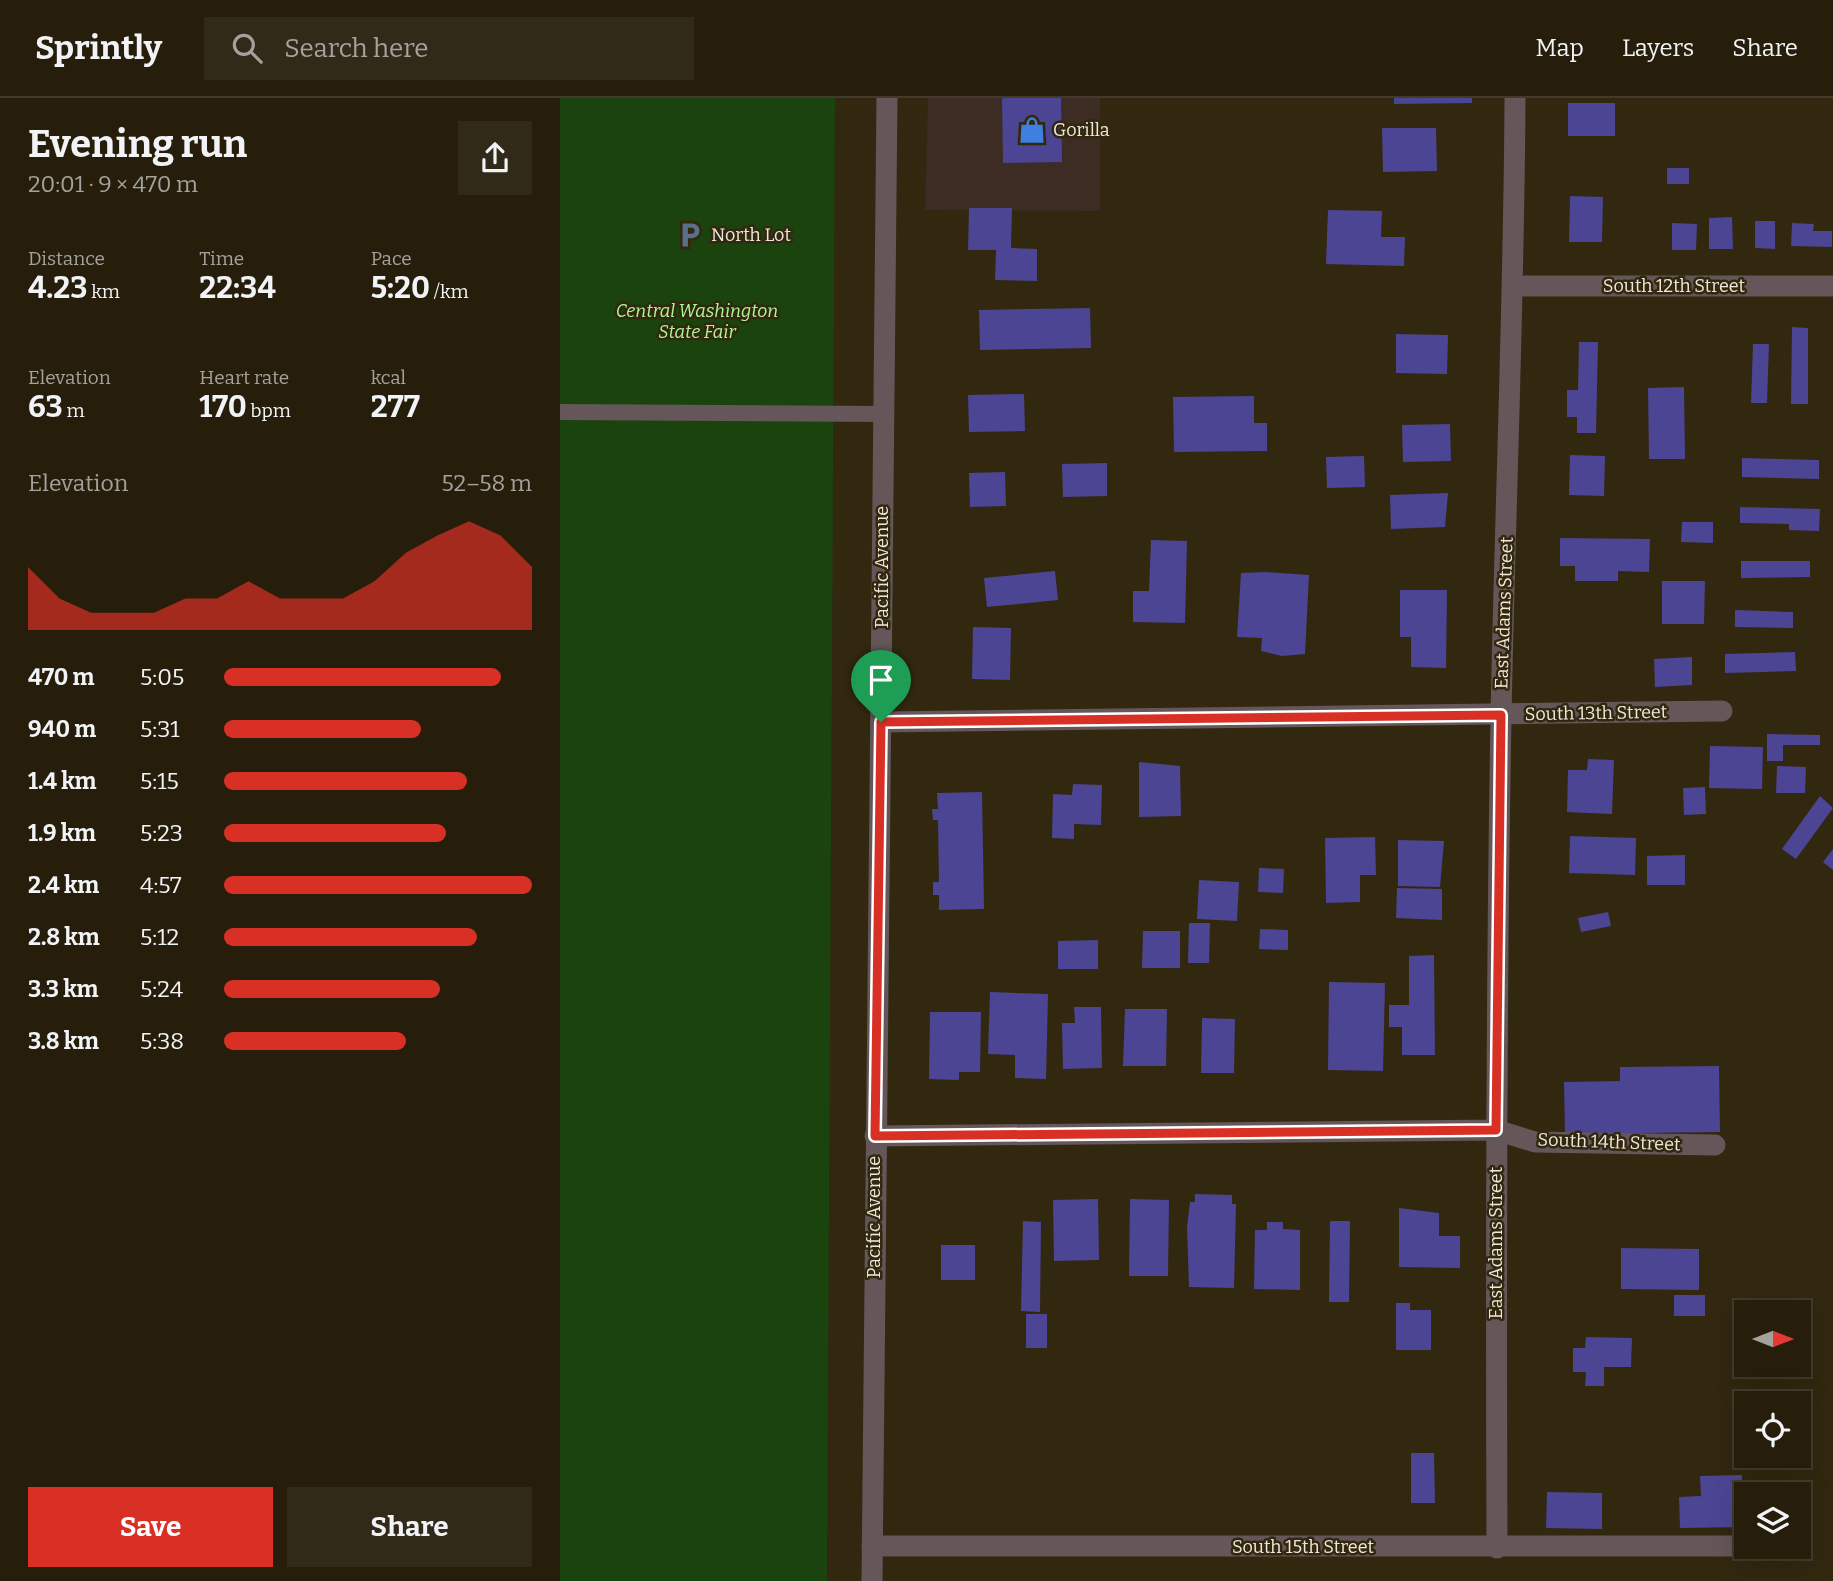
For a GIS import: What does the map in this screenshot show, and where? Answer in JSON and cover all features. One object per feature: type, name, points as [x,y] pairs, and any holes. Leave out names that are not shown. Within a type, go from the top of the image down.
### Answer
[{"type":"street","name":"Pacific Avenue","points":[[872,1581],[887,98]]},
{"type":"street","name":"East Adams Street","points":[[1497,1548],[1496,1130],[1501,715],[1514,286],[1515,98]]},
{"type":"street","name":"South 12th Street","points":[[1514,286],[1833,286]]},
{"type":"street","name":"South 13th Street","points":[[881,722],[1722,710]]},
{"type":"street","name":"South 14th Street","points":[[875,1136],[1496,1130],[1535,1142],[1715,1145]]},
{"type":"street","name":"South 15th Street","points":[[872,1546],[1734,1546]]},
{"type":"lane","points":[[560,412],[884,414]]},
{"type":"shaded area","points":[[928,98],[1100,98],[1100,211],[925,210]]},
{"type":"green space","name":"Central Washington State Fair","points":[[560,98],[835,98],[827,1581],[560,1581]]},
{"type":"building","name":"Gorilla","points":[[1002,98],[1061,98],[1062,162],[1003,163]]},
{"type":"building","points":[[1394,98],[1472,98],[1472,103],[1394,104]]},
{"type":"building","points":[[1568,103],[1615,103],[1615,136],[1568,136]]},
{"type":"building","points":[[1382,128],[1436,128],[1437,171],[1383,172]]},
{"type":"building","points":[[1667,168],[1689,168],[1689,184],[1667,184]]},
{"type":"building","points":[[1570,196],[1603,197],[1602,242],[1569,242]]},
{"type":"building","points":[[969,208],[1012,208],[1011,248],[1037,249],[1037,281],[995,280],[996,250],[968,250]]},
{"type":"building","points":[[1328,210],[1382,211],[1381,237],[1405,237],[1404,266],[1326,264]]},
{"type":"building","points":[[1732,217],[1733,249],[1709,249],[1709,218]]},
{"type":"building","points":[[1755,221],[1775,221],[1775,249],[1755,248]]},
{"type":"building","points":[[1672,223],[1697,224],[1696,250],[1672,250]]},
{"type":"building","points":[[1792,223],[1814,224],[1813,231],[1832,231],[1832,247],[1791,246]]},
{"type":"building","points":[[1090,308],[1091,348],[980,350],[979,310]]},
{"type":"building","points":[[1792,327],[1808,328],[1808,404],[1791,404]]},
{"type":"building","points":[[1396,334],[1448,335],[1447,374],[1396,373]]},
{"type":"building","points":[[1579,342],[1598,342],[1596,433],[1577,433],[1577,417],[1567,417],[1567,390],[1578,390]]},
{"type":"building","points":[[1753,344],[1769,344],[1767,403],[1751,403]]},
{"type":"building","points":[[1684,387],[1685,459],[1649,459],[1648,388]]},
{"type":"building","points":[[1024,394],[1025,431],[969,432],[968,395]]},
{"type":"building","points":[[1254,396],[1254,423],[1267,423],[1267,451],[1174,452],[1173,397]]},
{"type":"building","points":[[1450,424],[1451,461],[1403,462],[1402,425]]},
{"type":"building","points":[[1570,455],[1605,456],[1604,496],[1569,495]]},
{"type":"building","points":[[1364,456],[1365,487],[1327,488],[1326,457]]},
{"type":"building","points":[[1742,458],[1819,460],[1819,479],[1742,477]]},
{"type":"building","points":[[1107,463],[1107,496],[1063,497],[1062,464]]},
{"type":"building","points":[[1005,472],[1006,506],[970,507],[969,473]]},
{"type":"building","points":[[1448,493],[1445,527],[1391,529],[1390,495]]},
{"type":"building","points":[[1740,507],[1820,509],[1819,531],[1789,530],[1789,524],[1740,523]]},
{"type":"building","points":[[1682,522],[1713,522],[1713,543],[1681,542]]},
{"type":"building","points":[[1560,538],[1650,539],[1649,572],[1618,571],[1618,581],[1575,581],[1575,566],[1560,566]]},
{"type":"building","points":[[1151,540],[1187,541],[1185,623],[1133,622],[1133,591],[1149,591]]},
{"type":"building","points":[[1741,561],[1810,561],[1810,577],[1741,578]]},
{"type":"building","points":[[1055,571],[1058,600],[987,607],[984,578]]},
{"type":"building","points":[[1241,573],[1309,575],[1305,654],[1282,656],[1261,651],[1262,638],[1237,637]]},
{"type":"building","points":[[1662,581],[1705,581],[1704,624],[1662,624]]},
{"type":"building","points":[[1400,590],[1447,590],[1446,668],[1411,667],[1411,637],[1400,637]]},
{"type":"building","points":[[1735,610],[1793,612],[1793,628],[1735,627]]},
{"type":"building","points":[[973,627],[1011,628],[1010,680],[972,679]]},
{"type":"building","points":[[1795,652],[1796,671],[1725,673],[1725,654]]},
{"type":"building","points":[[1692,657],[1692,685],[1655,687],[1654,659]]},
{"type":"building","points":[[1767,734],[1820,735],[1820,745],[1783,745],[1783,761],[1767,761]]},
{"type":"building","points":[[1710,746],[1763,747],[1762,789],[1709,788]]},
{"type":"building","points":[[1588,759],[1614,760],[1612,814],[1567,812],[1568,770],[1587,770]]},
{"type":"building","points":[[1139,762],[1180,766],[1181,816],[1139,817]]},
{"type":"building","points":[[1777,766],[1806,767],[1805,793],[1776,793]]},
{"type":"building","points":[[1073,784],[1102,785],[1101,825],[1074,824],[1074,839],[1052,838],[1053,794],[1072,795]]},
{"type":"building","points":[[1705,787],[1706,814],[1684,815],[1683,788]]},
{"type":"building","points":[[982,792],[984,909],[939,910],[939,895],[933,895],[933,882],[939,882],[938,820],[933,820],[932,809],[938,809],[937,793]]},
{"type":"building","points":[[1820,796],[1833,808],[1796,859],[1782,849]]},
{"type":"building","points":[[1570,836],[1636,838],[1635,875],[1569,873]]},
{"type":"building","points":[[1375,837],[1376,875],[1360,875],[1360,902],[1326,903],[1325,838]]},
{"type":"building","points":[[1398,840],[1444,841],[1440,887],[1398,886]]},
{"type":"building","points":[[1833,849],[1833,870],[1823,862]]},
{"type":"building","points":[[1685,855],[1685,885],[1647,885],[1647,856]]},
{"type":"building","points":[[1259,868],[1284,869],[1283,893],[1258,892]]},
{"type":"building","points":[[1199,880],[1239,882],[1237,921],[1197,919]]},
{"type":"building","points":[[1397,888],[1442,889],[1442,920],[1396,918]]},
{"type":"building","points":[[1608,912],[1611,926],[1581,932],[1578,918]]},
{"type":"building","points":[[1189,923],[1210,923],[1209,963],[1188,963]]},
{"type":"building","points":[[1260,929],[1288,930],[1288,950],[1259,949]]},
{"type":"building","points":[[1143,931],[1180,931],[1180,968],[1142,968]]},
{"type":"building","points":[[1098,940],[1098,969],[1058,969],[1058,941]]},
{"type":"building","points":[[1434,955],[1435,1055],[1402,1055],[1402,1027],[1389,1027],[1389,1005],[1409,1005],[1409,956]]},
{"type":"building","points":[[1329,982],[1385,983],[1383,1071],[1328,1070]]},
{"type":"building","points":[[990,992],[1048,994],[1046,1079],[1015,1078],[1015,1055],[988,1054]]},
{"type":"building","points":[[1074,1007],[1101,1007],[1102,1068],[1063,1069],[1062,1023],[1075,1023]]},
{"type":"building","points":[[1125,1009],[1167,1009],[1166,1066],[1123,1066]]},
{"type":"building","points":[[930,1012],[981,1012],[980,1072],[959,1072],[959,1080],[929,1079]]},
{"type":"building","points":[[1202,1018],[1235,1019],[1234,1073],[1201,1073]]},
{"type":"building","points":[[1719,1066],[1720,1132],[1565,1134],[1564,1082],[1620,1081],[1620,1067]]},
{"type":"building","points":[[1195,1194],[1232,1195],[1232,1204],[1236,1204],[1234,1288],[1189,1287],[1187,1227],[1190,1202],[1195,1202]]},
{"type":"building","points":[[1098,1199],[1099,1260],[1054,1261],[1053,1200]]},
{"type":"building","points":[[1130,1199],[1169,1200],[1168,1276],[1129,1276]]},
{"type":"building","points":[[1399,1208],[1439,1213],[1439,1236],[1460,1236],[1460,1268],[1399,1267]]},
{"type":"building","points":[[1023,1221],[1041,1222],[1040,1312],[1021,1311]]},
{"type":"building","points":[[1330,1221],[1350,1221],[1349,1302],[1329,1302]]},
{"type":"building","points":[[1267,1222],[1283,1222],[1283,1229],[1300,1230],[1300,1290],[1254,1289],[1255,1230],[1267,1230]]},
{"type":"building","points":[[941,1245],[975,1245],[975,1280],[941,1280]]},
{"type":"building","points":[[1621,1248],[1699,1249],[1699,1290],[1621,1289]]},
{"type":"building","points":[[1674,1295],[1705,1295],[1705,1316],[1674,1316]]},
{"type":"building","points":[[1396,1303],[1410,1303],[1410,1310],[1431,1310],[1431,1350],[1396,1350]]},
{"type":"building","points":[[1026,1314],[1047,1314],[1047,1348],[1026,1348]]},
{"type":"building","points":[[1586,1337],[1632,1338],[1631,1367],[1604,1367],[1604,1386],[1585,1386],[1586,1372],[1573,1372],[1573,1348],[1585,1348]]},
{"type":"building","points":[[1411,1453],[1434,1453],[1435,1503],[1411,1503]]},
{"type":"building","points":[[1742,1475],[1742,1482],[1734,1482],[1734,1527],[1680,1528],[1679,1497],[1701,1496],[1700,1476]]},
{"type":"building","points":[[1547,1492],[1602,1493],[1602,1529],[1546,1528]]},
{"type":"place","name":"Gorilla","points":[[1032,130]]},
{"type":"place","name":"North Lot","points":[[690,235]]},
{"type":"route","points":[[1501,715],[1496,1130],[875,1136],[881,722],[1501,715]]}]
